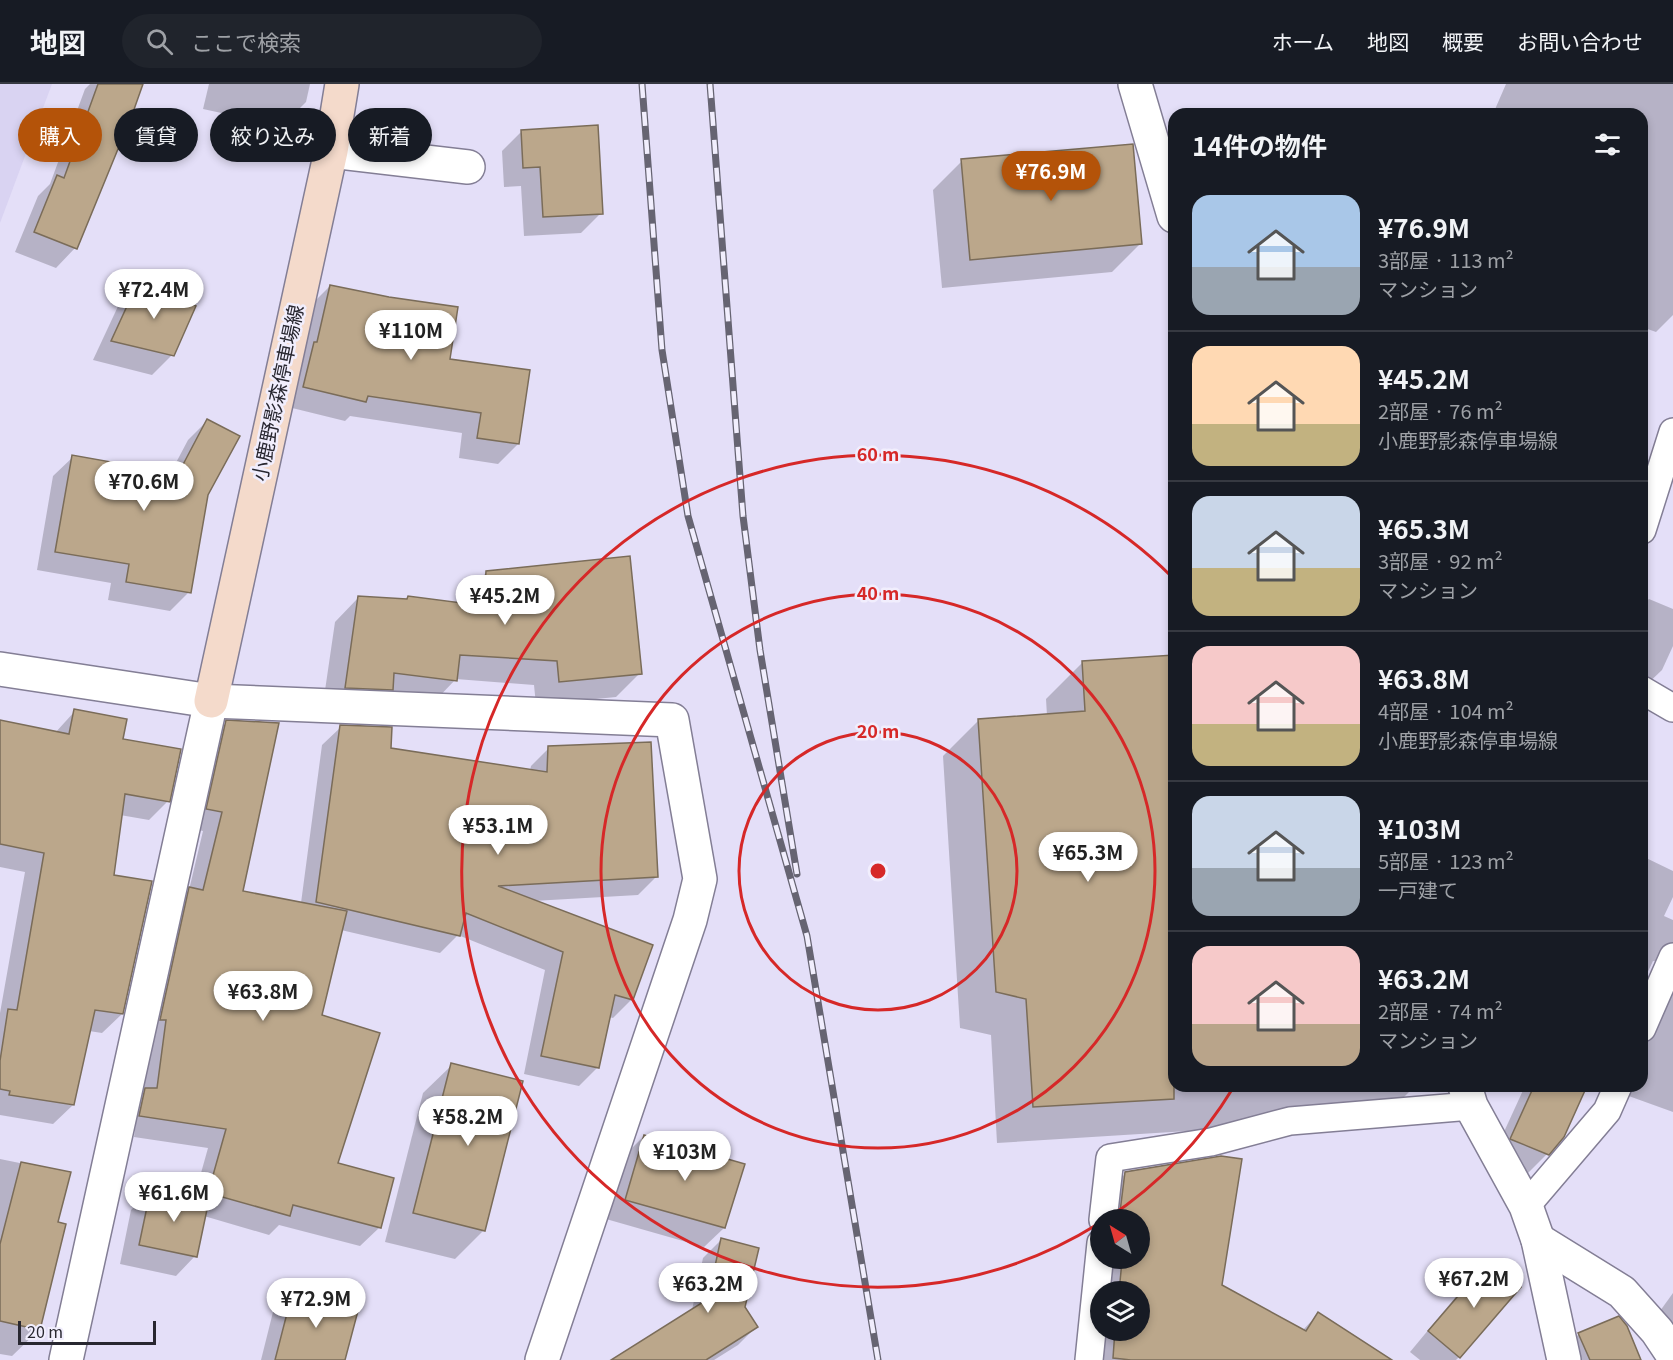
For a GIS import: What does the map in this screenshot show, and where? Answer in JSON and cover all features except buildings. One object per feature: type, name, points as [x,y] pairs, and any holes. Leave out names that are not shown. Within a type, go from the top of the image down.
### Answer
[{"type":"main road","name":"小鹿野影森停車場線","points":[[336,121],[342,84]]},
{"type":"main road","name":"小鹿野影森停車場線","points":[[211,701],[329,162]]},
{"type":"street","points":[[1135,84],[1168,196]]},
{"type":"street","points":[[336,152],[468,167]]},
{"type":"street","points":[[0,669],[211,701],[672,720],[700,879],[690,920],[542,1360]]},
{"type":"street","points":[[66,1360],[211,701]]},
{"type":"street","points":[[1468,1096],[1526,1206],[1538,1240],[1564,1360]]},
{"type":"street","points":[[1538,1240],[1622,1292],[1657,1331],[1673,1355]]},
{"type":"lane","points":[[1648,495],[1651,477],[1673,432]]},
{"type":"lane","points":[[1648,693],[1673,708]]},
{"type":"lane","points":[[1648,1014],[1673,957]]},
{"type":"lane","points":[[1526,1206],[1607,1111],[1615,1092]]},
{"type":"lane","points":[[1105,1209],[1110,1158],[1210,1142],[1290,1121],[1468,1096]]},
{"type":"lane","points":[[1089,1360],[1098,1269]]},
{"type":"shaded area","points":[[0,84],[52,84],[43,108],[18,108],[18,162],[23,162],[0,223]]},
{"type":"railway","points":[[642,84],[662,350],[688,516],[807,936],[878,1360]]},
{"type":"railway","points":[[710,84],[743,516],[760,650],[797,874]]}]
